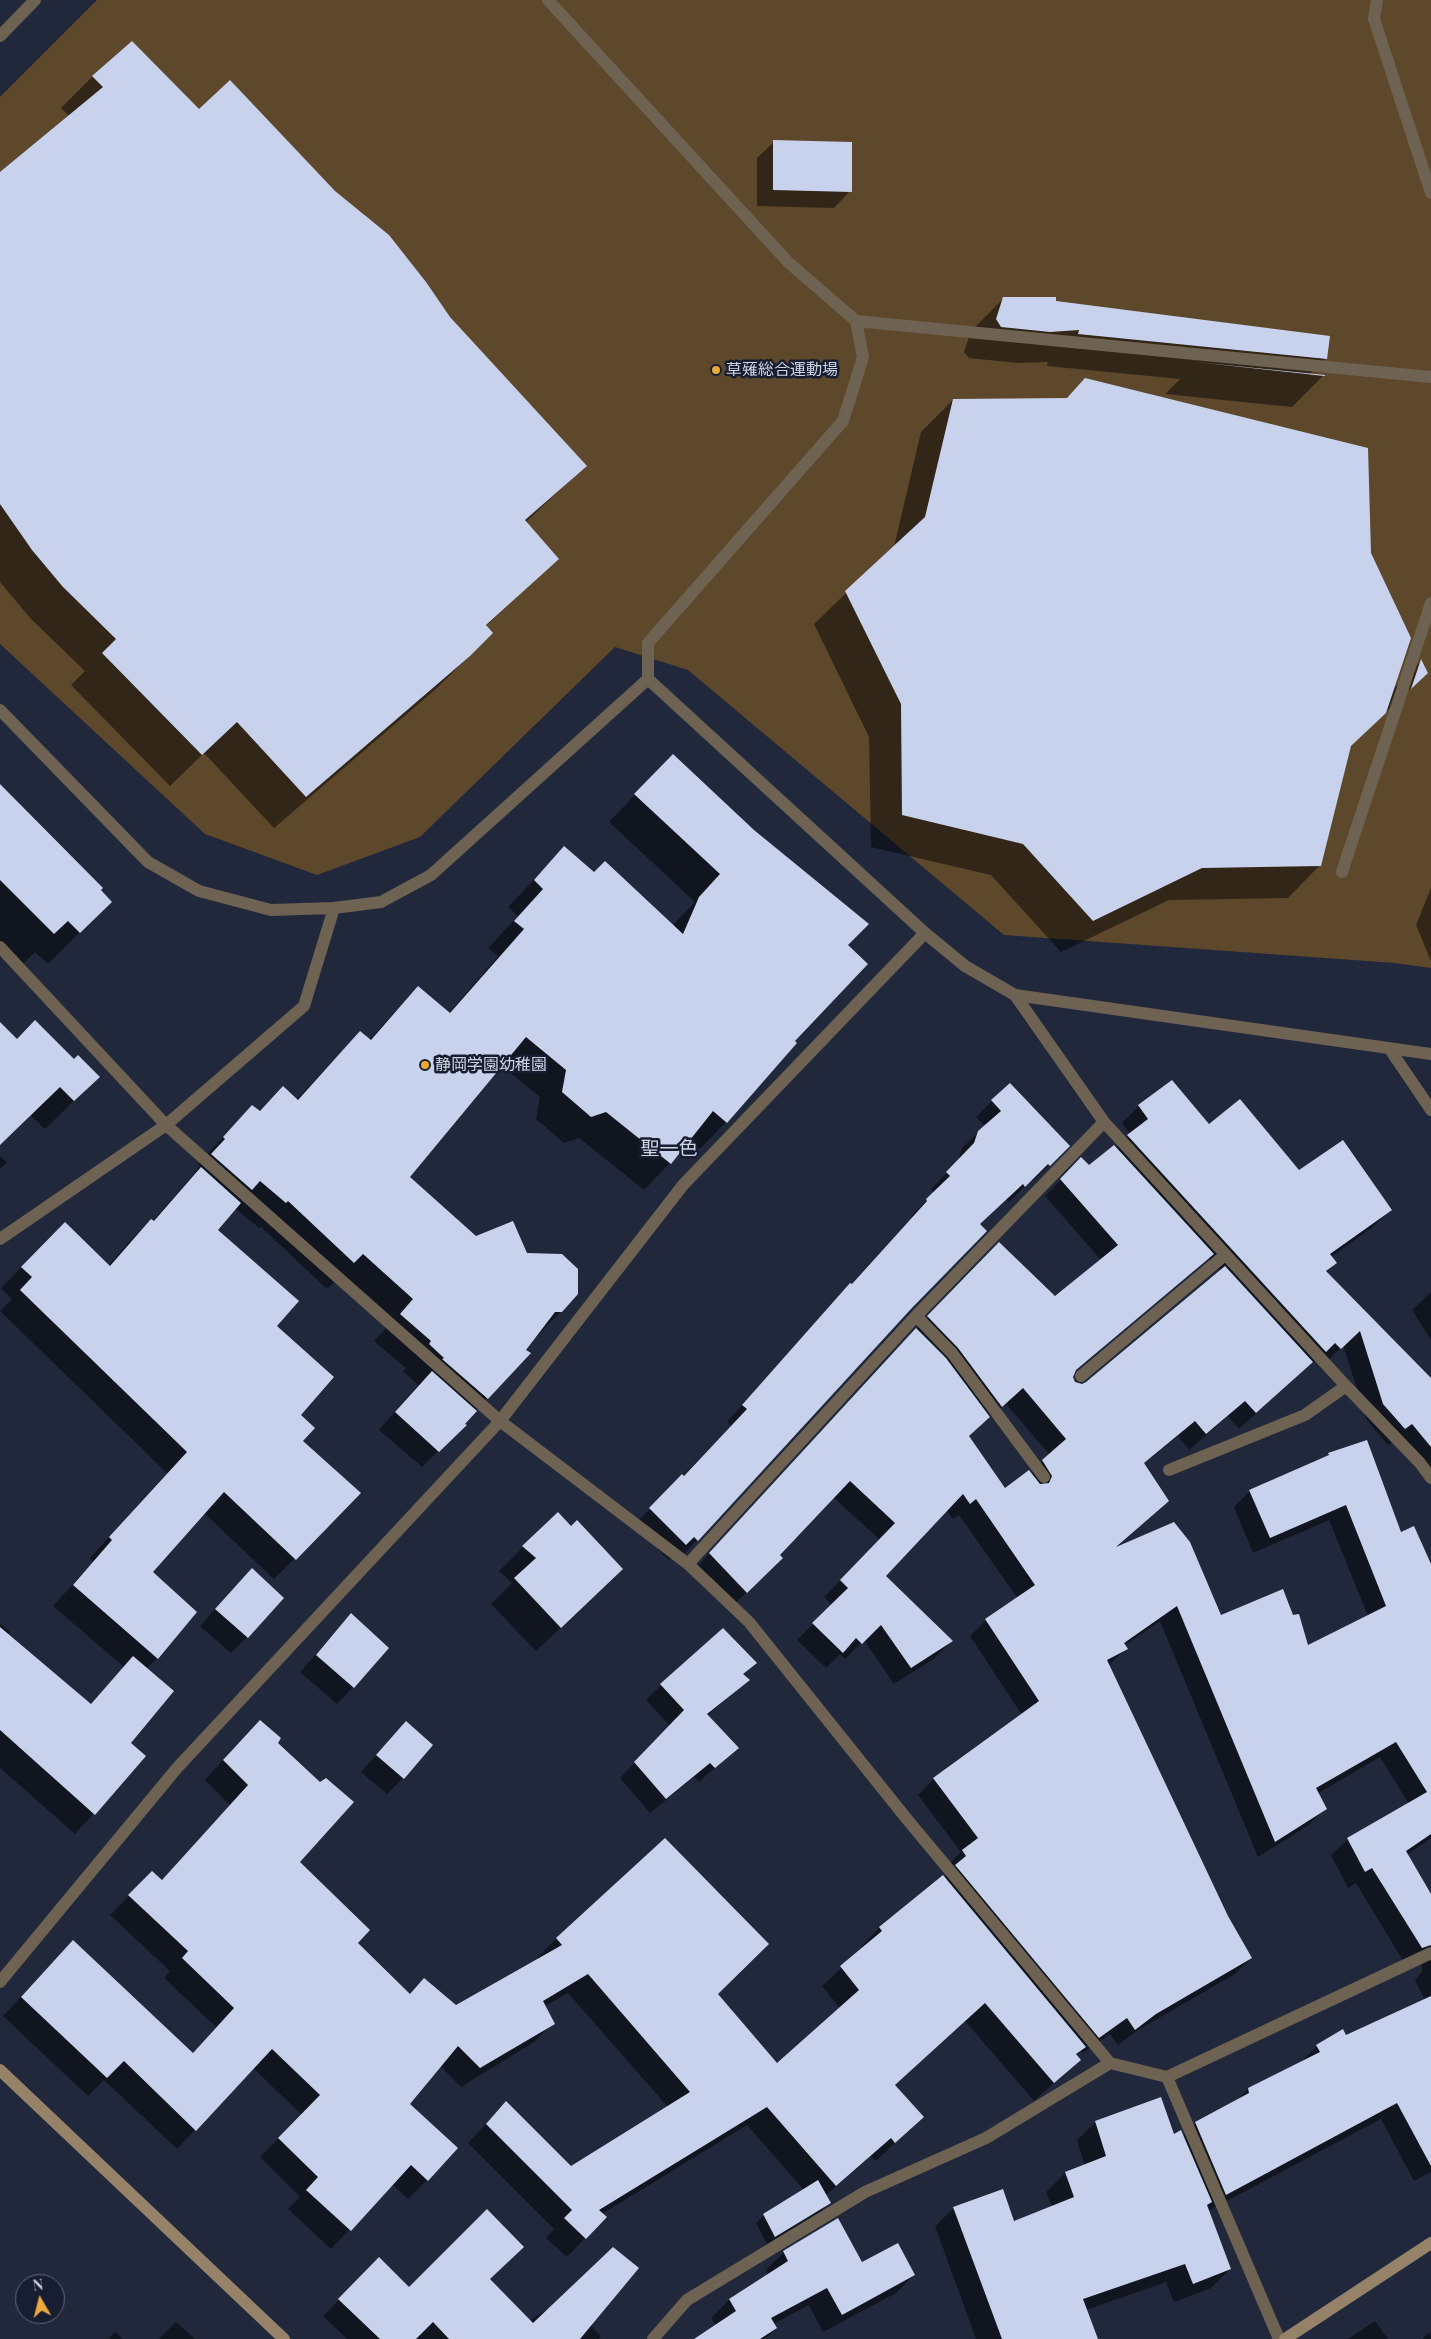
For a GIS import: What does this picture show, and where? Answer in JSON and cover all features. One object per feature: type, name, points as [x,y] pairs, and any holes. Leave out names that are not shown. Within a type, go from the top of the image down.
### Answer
[{"type":"street","points":[[0,36],[36,0]]},
{"type":"street","points":[[548,0],[788,262],[856,321],[1431,377]]},
{"type":"street","points":[[1377,0],[1374,18],[1431,193]]},
{"type":"street","points":[[856,321],[863,357],[842,421],[648,643],[648,679],[925,933],[965,966],[1015,995],[1431,1054]]},
{"type":"street","points":[[1342,872],[1431,603]]},
{"type":"street","points":[[0,710],[148,862],[199,891],[271,910],[334,908],[381,902],[431,875],[648,679]]},
{"type":"street","points":[[0,1239],[166,1125],[304,1006],[334,908]]},
{"type":"street","points":[[0,1982],[177,1768],[500,1421],[683,1185],[925,933]]},
{"type":"street","points":[[0,947],[166,1125],[500,1421],[688,1564],[749,1622],[906,1818],[1110,2063],[1167,2077],[1431,1953]]},
{"type":"street","points":[[1015,995],[1104,1122],[1346,1386],[1420,1463],[1431,1478]]},
{"type":"street","points":[[1389,1048],[1431,1110]]},
{"type":"street","points":[[688,1564],[916,1316],[1104,1122]]},
{"type":"street","points":[[1081,1376],[1225,1254]]},
{"type":"street","points":[[916,1316],[952,1352],[1044,1477]]},
{"type":"street","points":[[1169,1470],[1305,1415],[1346,1386]]},
{"type":"street","points":[[653,2339],[687,2300],[856,2197],[986,2138],[1110,2063]]},
{"type":"street","points":[[0,2070],[284,2339]]},
{"type":"street","points":[[1167,2077],[1280,2339]]},
{"type":"street","points":[[1285,2339],[1431,2242]]},
{"type":"shaded area","name":"草薙総合運動場","points":[[97,0],[1431,0],[1431,968],[1395,963],[1004,935],[688,670],[615,647],[420,837],[317,875],[205,834],[0,644],[0,97]]},
{"type":"building","points":[[132,41],[199,109],[230,80],[335,191],[389,235],[426,282],[450,317],[587,466],[525,520],[559,559],[486,625],[493,633],[470,656],[306,797],[237,722],[202,755],[102,653],[116,639],[63,587],[32,550],[0,504],[0,172],[103,87],[92,76]]},
{"type":"building","points":[[773,140],[852,142],[852,192],[773,190]]},
{"type":"building","points":[[1003,297],[1056,297],[1056,301],[1330,336],[1327,359],[1078,334],[1079,330],[1050,332],[1001,327],[996,319]]},
{"type":"building","points":[[1195,362],[1325,375],[1325,376]]},
{"type":"building","points":[[1085,378],[1368,448],[1371,553],[1411,638],[1386,713],[1351,746],[1321,866],[1202,868],[1093,921],[1023,844],[902,815],[901,704],[845,591],[925,517],[953,399],[1067,398]]},
{"type":"building","points":[[1421,659],[1428,673],[1411,689]]},
{"type":"building","points":[[673,754],[754,830],[869,924],[848,945],[868,964],[795,1041],[797,1043],[727,1123],[713,1111],[671,1164],[606,1112],[591,1117],[562,1092],[566,1070],[526,1037],[410,1177],[476,1236],[513,1221],[527,1253],[562,1254],[578,1269],[578,1294],[562,1312],[555,1312],[526,1350],[531,1353],[488,1399],[442,1359],[444,1358],[429,1344],[431,1341],[400,1314],[413,1299],[363,1254],[354,1263],[288,1201],[286,1203],[260,1181],[252,1190],[211,1154],[225,1139],[223,1137],[252,1105],[260,1111],[283,1086],[298,1100],[360,1031],[371,1040],[418,986],[450,1013],[524,929],[514,921],[543,889],[534,880],[564,846],[594,872],[605,861],[683,934],[699,897],[720,874],[634,794]]},
{"type":"building","points":[[0,784],[103,888],[101,890],[112,902],[80,933],[68,921],[54,934],[0,880]]},
{"type":"building","points":[[35,1020],[74,1059],[78,1055],[100,1077],[74,1101],[60,1087],[0,1145],[0,1022],[17,1039]]},
{"type":"building","points":[[1172,1080],[1209,1124],[1240,1099],[1299,1170],[1343,1140],[1392,1210],[1330,1254],[1337,1263],[1326,1271],[1431,1378],[1431,1447],[1412,1424],[1405,1429],[1383,1404],[1360,1331],[1341,1349],[1335,1343],[1326,1352],[1127,1135],[1148,1119],[1138,1105]]},
{"type":"building","points":[[1010,1083],[1070,1146],[1050,1166],[1048,1164],[1025,1187],[1023,1184],[980,1224],[987,1231],[910,1310],[698,1541],[694,1537],[686,1545],[649,1508],[682,1474],[684,1476],[747,1409],[742,1405],[850,1283],[852,1284],[927,1201],[926,1199],[950,1176],[946,1172],[974,1143],[978,1131],[1001,1111],[991,1100]]},
{"type":"building","points":[[1114,1145],[1214,1254],[1076,1370],[1073,1377],[1075,1382],[1082,1384],[1086,1382],[1225,1266],[1313,1362],[1256,1413],[1245,1401],[1206,1434],[1195,1421],[1144,1463],[1169,1501],[1116,1547],[1174,1522],[1190,1542],[1221,1615],[1283,1589],[1293,1615],[1299,1614],[1308,1645],[1386,1606],[1346,1505],[1270,1538],[1249,1490],[1329,1455],[1328,1453],[1367,1440],[1401,1532],[1414,1526],[1431,1564],[1431,1834],[1406,1851],[1431,1894],[1431,1945],[1422,1948],[1372,1868],[1365,1872],[1347,1838],[1427,1792],[1396,1742],[1316,1788],[1327,1809],[1275,1842],[1177,1606],[1124,1643],[1128,1649],[1107,1660],[1228,1916],[1252,1958],[1156,2014],[1135,2030],[1127,2018],[1099,2038],[955,1865],[966,1856],[962,1850],[978,1838],[933,1778],[1039,1701],[985,1619],[1035,1585],[976,1499],[970,1504],[963,1494],[886,1576],[953,1641],[911,1668],[881,1625],[862,1644],[856,1638],[843,1653],[812,1623],[848,1588],[840,1580],[895,1523],[850,1481],[780,1555],[783,1558],[747,1593],[709,1553],[916,1328],[946,1358],[990,1417],[969,1436],[1005,1488],[1029,1470],[1040,1484],[1049,1483],[1052,1476],[1042,1460],[1066,1439],[1023,1388],[1002,1407],[958,1348],[927,1316],[999,1242],[1055,1296],[1118,1245],[1060,1179],[1081,1157],[1089,1165]]},
{"type":"building","points":[[201,1167],[241,1203],[218,1230],[299,1301],[277,1326],[334,1377],[301,1415],[315,1428],[303,1441],[361,1493],[296,1560],[224,1492],[153,1572],[197,1612],[158,1659],[73,1585],[112,1540],[109,1537],[187,1452],[20,1290],[32,1277],[21,1267],[65,1222],[110,1266],[151,1219],[154,1221]]},
{"type":"building","points":[[432,1371],[477,1411],[465,1424],[467,1425],[439,1452],[395,1412]]},
{"type":"building","points":[[558,1512],[571,1526],[577,1520],[623,1569],[561,1628],[514,1578],[536,1558],[522,1546]]},
{"type":"building","points":[[252,1568],[284,1598],[248,1638],[215,1609]]},
{"type":"building","points":[[351,1613],[389,1648],[354,1688],[316,1655]]},
{"type":"building","points":[[0,1627],[91,1704],[133,1656],[174,1691],[131,1743],[146,1756],[95,1815],[0,1730]]},
{"type":"building","points":[[723,1628],[757,1663],[743,1674],[750,1680],[707,1714],[739,1748],[715,1768],[710,1763],[666,1799],[634,1762],[684,1710],[660,1684]]},
{"type":"building","points":[[260,1720],[281,1738],[278,1743],[320,1782],[326,1778],[354,1802],[300,1862],[370,1930],[358,1943],[410,1994],[424,1978],[456,2005],[562,1945],[556,1938],[665,1838],[769,1944],[718,1994],[777,2063],[859,1990],[840,1966],[882,1931],[879,1927],[943,1875],[1086,2047],[1076,2054],[1081,2060],[1054,2083],[985,2003],[895,2085],[924,2117],[895,2143],[891,2138],[836,2186],[767,2107],[599,2210],[607,2217],[586,2239],[564,2218],[572,2210],[486,2124],[506,2101],[571,2166],[690,2092],[588,1974],[543,2001],[555,2024],[480,2068],[458,2046],[410,2104],[458,2148],[428,2181],[411,2165],[351,2231],[306,2190],[318,2177],[278,2138],[320,2095],[272,2049],[196,2131],[124,2061],[107,2078],[21,1997],[73,1940],[193,2053],[234,2008],[182,1958],[188,1951],[128,1895],[152,1871],[162,1880],[248,1785],[223,1760]]},
{"type":"building","points":[[406,1721],[433,1745],[404,1779],[376,1755]]},
{"type":"building","points":[[1431,1996],[1431,2166],[1397,2103],[1226,2195],[1195,2122],[1249,2093],[1248,2088],[1320,2052],[1316,2045],[1343,2029],[1346,2035]]},
{"type":"building","points":[[1161,2097],[1174,2134],[1181,2130],[1212,2202],[1207,2205],[1231,2269],[1193,2284],[1185,2264],[1083,2299],[1098,2339],[1002,2339],[953,2207],[1003,2189],[1014,2221],[1074,2197],[1065,2172],[1106,2156],[1095,2121]]},
{"type":"building","points":[[818,2180],[831,2203],[775,2237],[763,2214]]},
{"type":"building","points":[[487,2209],[524,2247],[490,2279],[533,2323],[613,2247],[639,2268],[580,2339],[449,2339],[433,2322],[416,2339],[380,2339],[338,2299],[379,2257],[409,2287]]},
{"type":"building","points":[[838,2218],[862,2262],[898,2243],[915,2275],[842,2315],[827,2288],[771,2318],[777,2328],[760,2339],[694,2339],[736,2311],[729,2299],[788,2261],[783,2251]]},
{"type":"place","name":"草薙総合運動場","points":[[716,370]]},
{"type":"place","name":"静岡学園幼稚園","points":[[425,1065]]},
{"type":"district","name":"聖一色","points":[[669,1149]]}]
